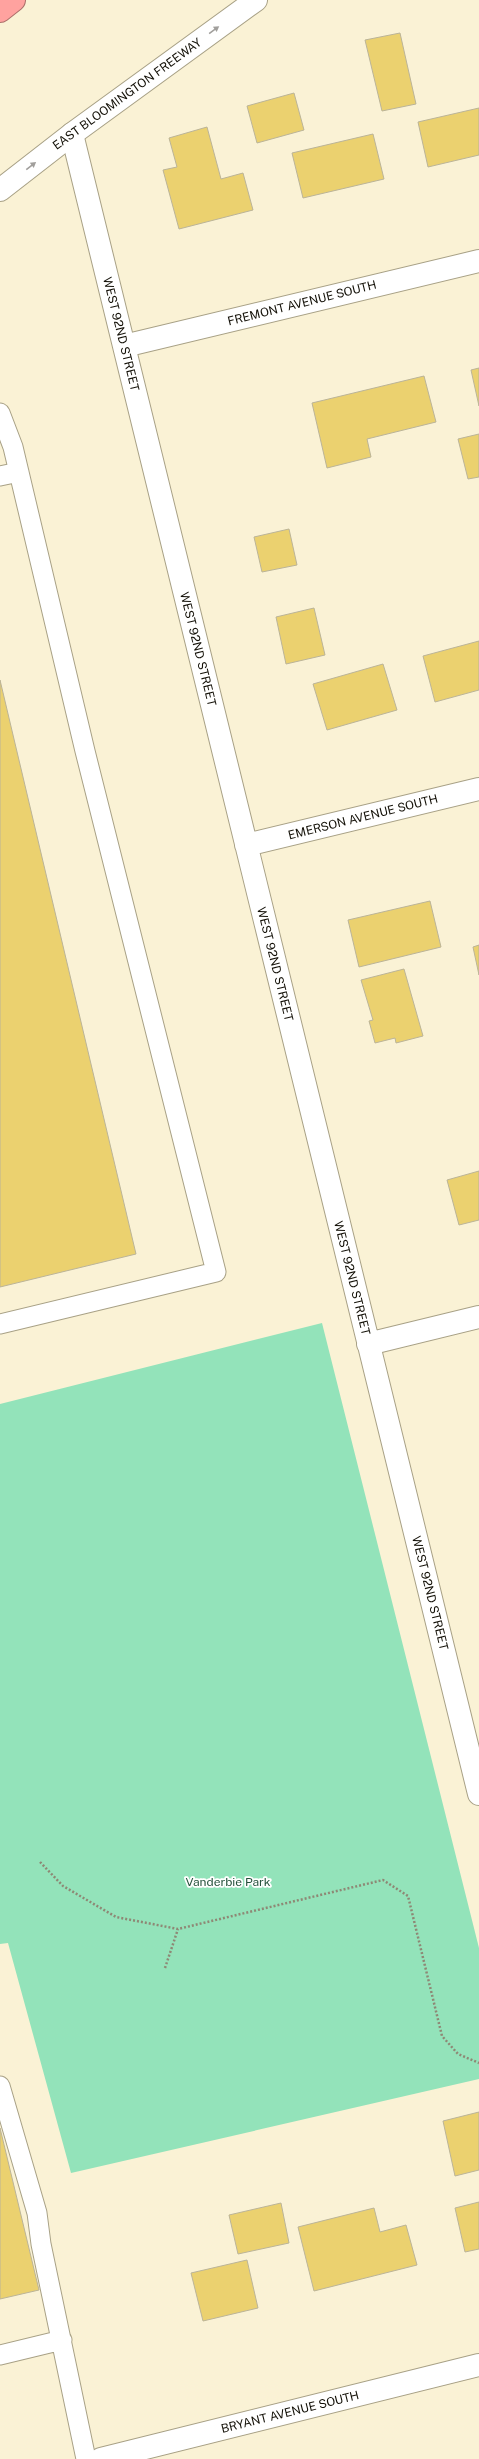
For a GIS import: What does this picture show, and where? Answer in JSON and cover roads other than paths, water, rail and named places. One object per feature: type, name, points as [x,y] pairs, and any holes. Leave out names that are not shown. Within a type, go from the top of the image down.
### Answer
[{"type":"highway","points":[[0,11],[14,0]]},
{"type":"street","name":"EAST BLOOMINGTON FREEWAY","points":[[0,190],[72,134],[256,0]]},
{"type":"street","name":"WEST 92ND STREET","points":[[72,134],[479,1794]]},
{"type":"street","name":"FREMONT AVENUE SOUTH","points":[[124,346],[479,261]]},
{"type":"street","name":"EMERSON AVENUE SOUTH","points":[[246,845],[479,788]]},
{"type":"street","points":[[368,1344],[479,1317]]},
{"type":"street","name":"BRYANT AVENUE SOUTH","points":[[101,2459],[479,2365]]},
{"type":"lane","points":[[0,413],[19,472],[83,743],[216,1272],[0,1324]]},
{"type":"lane","points":[[0,476],[19,472]]},
{"type":"lane","points":[[0,2086],[37,2213],[41,2244],[86,2459]]},
{"type":"lane","points":[[0,2355],[62,2340]]},
{"type":"park label","name":"Vanderbie Park","points":[[228,1882]]}]
